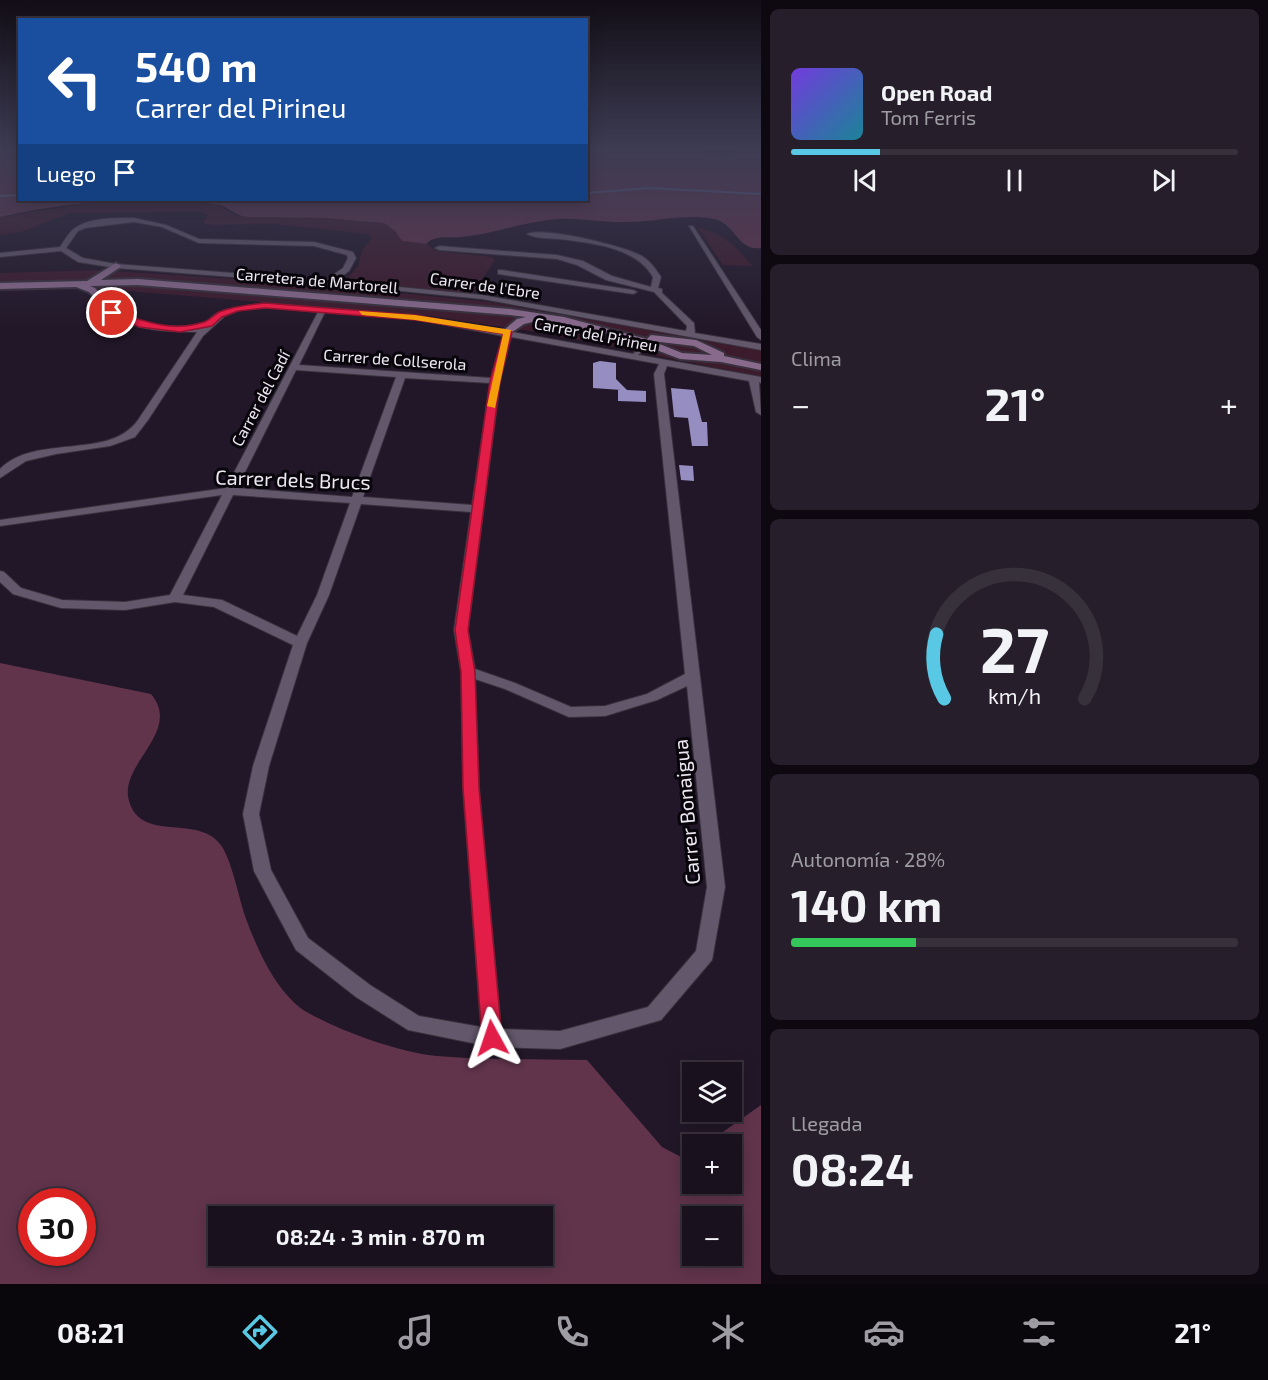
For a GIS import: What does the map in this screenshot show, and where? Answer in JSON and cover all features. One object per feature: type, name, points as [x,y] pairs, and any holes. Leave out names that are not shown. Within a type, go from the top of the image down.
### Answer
[{"type":"main road","points":[[0,288],[79,285],[107,274],[116,266]]},
{"type":"main road","points":[[107,274],[113,280],[134,282]]},
{"type":"main road","points":[[63,284],[96,291],[134,282]]},
{"type":"main road","name":"Carretera de Martorell","points":[[0,288],[134,282],[510,312],[629,336]]},
{"type":"main road","points":[[79,285],[96,291],[119,285],[318,297]]},
{"type":"main road","points":[[492,299],[499,307],[510,312]]},
{"type":"main road","points":[[508,332],[521,321],[536,319],[590,327]]},
{"type":"main road","points":[[629,336],[696,343],[702,353],[761,365]]},
{"type":"main road","points":[[629,336],[666,357],[702,353],[761,365]]},
{"type":"main road","points":[[666,357],[668,345],[680,341]]},
{"type":"street","points":[[0,255],[62,249],[76,230],[83,226],[144,221],[164,225],[182,236],[199,242],[314,244],[350,254],[351,264],[328,282]]},
{"type":"street","points":[[692,227],[761,337]]},
{"type":"street","points":[[530,234],[585,240],[637,256],[655,272],[658,278],[654,291]]},
{"type":"street","points":[[438,248],[557,256],[574,261],[609,278],[654,291],[691,325],[690,335]]},
{"type":"street","name":"Carrer de l'Ebre","points":[[62,249],[81,260],[116,266],[328,282],[492,299],[690,335],[760,345]]},
{"type":"street","points":[[501,272],[624,291],[654,291]]},
{"type":"street","name":"Carrer del Pirineu","points":[[96,291],[112,313],[131,322],[180,329],[204,330],[219,315],[248,306],[323,309],[415,317],[634,356],[666,357],[757,379]]},
{"type":"street","name":"Carrer del Cadí","points":[[175,598],[323,309]]},
{"type":"street","name":"Carrer del Pirineu","points":[[180,329],[204,330]]},
{"type":"street","points":[[0,475],[22,457],[92,448],[127,438],[141,424],[204,330]]},
{"type":"street","points":[[492,1038],[471,788],[468,672],[461,630],[495,381],[508,332]]},
{"type":"street","points":[[634,356],[645,345]]},
{"type":"street","name":"Carrer Bonaigua","points":[[402,373],[323,595],[300,643],[261,766],[251,814],[263,871],[302,944],[363,991],[415,1024],[492,1038],[561,1040],[654,1014],[705,954],[716,887],[694,676],[658,374],[666,357]]},
{"type":"street","name":"Carrer de Collserola","points":[[293,367],[495,381]]},
{"type":"street","points":[[757,379],[761,412]]},
{"type":"street","name":"Carrer dels Brucs","points":[[0,523],[228,491],[359,498],[478,509]]},
{"type":"street","points":[[0,575],[17,591],[61,604],[125,606],[175,598],[217,603],[300,643]]},
{"type":"street","points":[[468,672],[510,686],[569,712],[605,711],[652,697],[694,676]]},
{"type":"shaded area","points":[[0,210],[37,210],[0,217]]},
{"type":"shaded area","points":[[46,210],[227,210],[235,215],[247,217],[324,218],[384,223],[395,231],[402,241],[426,244],[437,251],[492,257],[495,260],[471,295],[346,280],[358,266],[362,250],[372,238],[368,234],[274,224],[212,225],[203,223],[208,215],[203,212],[69,213],[21,232],[0,235],[0,217]]},
{"type":"shaded area","points":[[230,210],[761,210],[761,248],[747,245],[721,222],[703,217],[638,222],[546,220],[461,237],[437,238],[426,244],[402,241],[395,231],[384,223],[324,218],[248,217]]},
{"type":"shaded area","points":[[698,228],[728,241],[752,266],[723,265]]},
{"type":"shaded area","points":[[98,270],[308,284],[489,302],[761,350],[761,377],[548,334],[431,316],[84,288],[0,291],[0,273]]},
{"type":"shaded area","points":[[0,663],[151,694],[159,708],[160,722],[132,774],[128,787],[129,801],[135,814],[157,825],[184,828],[210,835],[220,844],[231,868],[247,922],[264,960],[283,991],[305,1011],[369,1040],[422,1054],[474,1058],[587,1060],[662,1147],[682,1157],[682,1194],[742,1194],[742,1134],[720,1134],[737,1122],[742,1122],[742,1118],[761,1105],[761,1284],[0,1284]]},
{"type":"building","points":[[600,361],[616,363],[616,379],[627,390],[646,391],[646,402],[618,401],[618,390],[621,390],[593,388],[593,363]]},
{"type":"building","points":[[671,388],[694,390],[702,422],[707,422],[708,446],[692,446],[688,418],[674,417]]},
{"type":"building","points":[[679,465],[693,466],[694,481],[681,480]]},
{"type":"slow traffic","points":[[362,313],[415,317],[508,332],[495,381],[492,406]]},
{"type":"route","points":[[112,313],[142,325],[180,329],[209,324],[219,315],[236,309],[265,305],[415,317],[508,332],[495,381],[461,630],[468,672],[471,788],[492,1038]]}]
